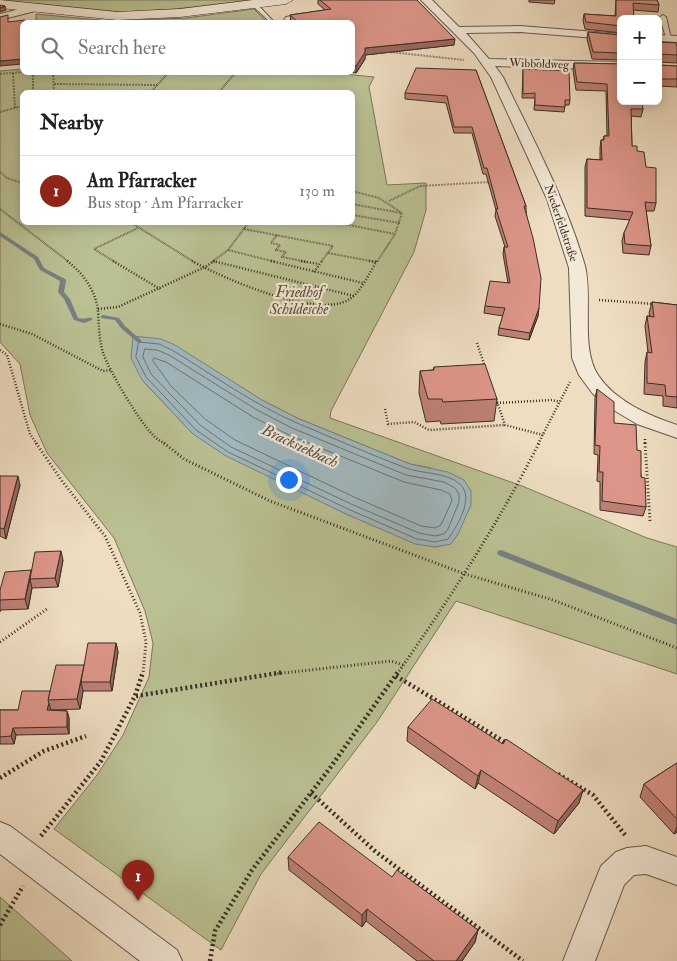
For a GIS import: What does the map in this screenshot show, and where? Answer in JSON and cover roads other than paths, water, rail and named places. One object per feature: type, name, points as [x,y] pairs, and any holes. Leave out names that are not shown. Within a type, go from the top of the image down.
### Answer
[{"type":"main road","points":[[0,4],[101,16],[147,16],[286,0]]},
{"type":"street","name":"Niederfeldstraße","points":[[426,0],[459,30],[487,62],[497,77],[554,199],[577,268],[581,358],[588,375],[600,390],[617,404],[644,420],[677,432]]},
{"type":"street","points":[[0,17],[35,8]]},
{"type":"street","points":[[459,30],[519,30],[617,37]]},
{"type":"street","name":"Wibboldweg","points":[[487,62],[617,66]]},
{"type":"street","points":[[0,836],[166,961]]},
{"type":"street","points":[[579,961],[612,876],[627,862],[646,860],[677,871]]},
{"type":"lane","points":[[254,4],[270,20]]},
{"type":"lane","points":[[287,20],[288,18],[306,15]]},
{"type":"lane","points":[[663,17],[668,38]]},
{"type":"water","points":[[133,336],[161,339],[175,345],[262,400],[297,418],[410,464],[448,472],[464,480],[471,491],[471,505],[458,534],[451,544],[435,547],[415,544],[346,514],[226,456],[193,434],[142,380],[131,358]]},
{"type":"waterway","name":"Bracksiekbach","points":[[0,234],[36,258],[42,269],[63,280],[61,292],[67,299],[76,319],[84,321],[90,319]]},
{"type":"waterway","name":"Bracksiekbach","points":[[103,317],[117,319],[139,341]]},
{"type":"waterway","name":"Bracksiekbach","points":[[501,553],[677,622]]},
{"type":"place","name":"Am Pfarracker","points":[[138,901]]},
{"type":"park label","name":"Friedhof Schildesche","points":[[299,300]]}]
